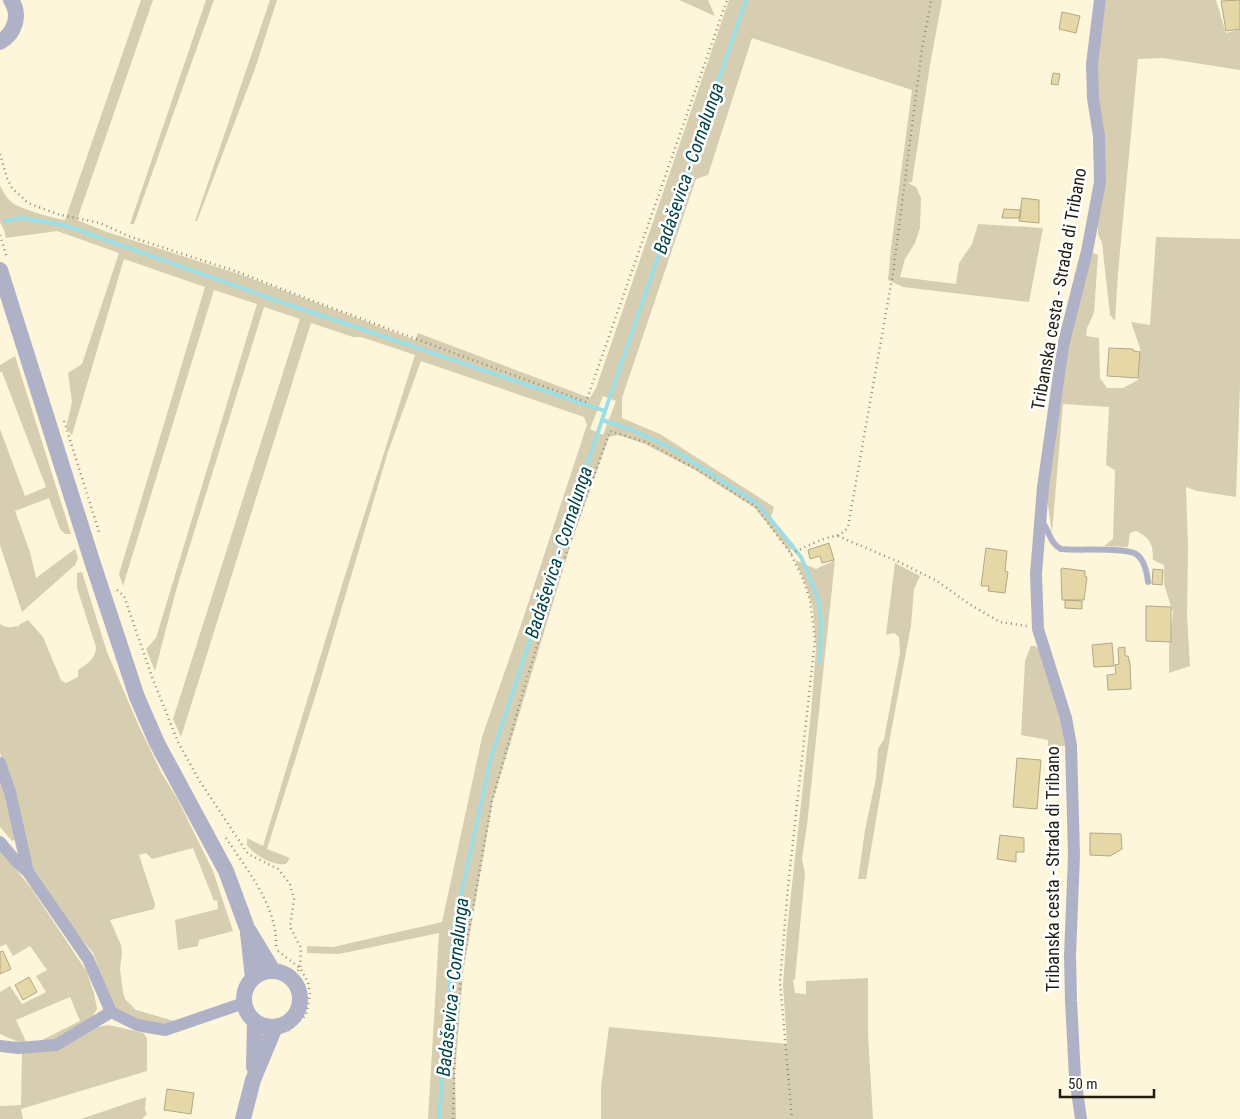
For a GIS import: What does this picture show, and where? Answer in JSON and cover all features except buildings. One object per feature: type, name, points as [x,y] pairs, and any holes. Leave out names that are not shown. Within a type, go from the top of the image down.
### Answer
[{"type":"street","points":[[0,42],[12,31],[16,22],[16,12],[11,0]]},
{"type":"street","name":"Tribanska cesta - Strada di Tribano","points":[[1081,1119],[1075,1077],[1071,1001],[1070,956],[1074,854],[1071,745],[1066,718],[1038,629],[1036,574],[1040,519],[1063,346],[1087,251],[1100,182],[1099,136],[1093,98],[1092,64],[1100,0]]},
{"type":"street","points":[[4,266],[5,302],[137,697],[157,743],[226,871],[247,928],[273,971]]},
{"type":"street","points":[[0,763],[10,792],[28,872]]},
{"type":"street","points":[[0,842],[14,860],[28,872],[88,959],[110,1012],[137,1024],[165,1030],[244,1003]]},
{"type":"street","points":[[247,928],[253,978]]},
{"type":"street","points":[[253,1080],[278,1032],[299,1007],[300,998],[296,974],[266,971],[253,978],[247,986],[244,994],[244,1003],[247,1012],[255,1022],[278,1032]]},
{"type":"street","points":[[0,1046],[18,1048],[56,1045],[110,1012]]},
{"type":"street","points":[[243,1119],[253,1080],[255,1022]]},
{"type":"lane","points":[[1040,519],[1047,526],[1055,546],[1061,549],[1135,554],[1141,559],[1148,582]]},
{"type":"path","points":[[0,154],[12,188],[28,203],[57,214],[100,223],[131,237],[238,272],[586,402],[727,0]]},
{"type":"path","points":[[791,554],[827,538],[838,536],[848,527],[893,273],[922,49],[931,0]]},
{"type":"path","points":[[0,235],[4,266]]},
{"type":"path","points":[[62,414],[100,536]]},
{"type":"path","points":[[453,1119],[455,1039],[462,970],[492,800],[527,678],[568,548],[610,431],[646,442],[698,470],[756,507],[791,554],[803,579],[810,600],[815,640],[788,887],[780,982],[792,1119]]},
{"type":"path","points":[[838,536],[937,581],[969,604],[1000,622],[1038,629]]},
{"type":"path","points":[[114,594],[111,585],[124,596],[178,742],[199,780],[248,854],[278,869],[290,884],[294,899],[290,927],[301,948],[296,974]]},
{"type":"path","points":[[222,832],[269,909],[275,933],[276,949],[296,974],[308,982],[310,994],[306,1015],[298,1024],[278,1032]]},
{"type":"shaded area","points":[[141,0],[153,0],[77,220],[107,232],[242,275],[415,340],[418,333],[590,398],[596,388],[729,0],[942,0],[912,182],[908,183],[916,187],[921,198],[920,228],[915,243],[905,259],[900,277],[956,284],[959,263],[972,244],[978,224],[1043,228],[1029,302],[903,287],[888,280],[912,90],[752,38],[708,175],[696,179],[622,398],[622,418],[660,434],[774,507],[771,517],[795,546],[789,551],[755,508],[695,470],[645,444],[618,435],[609,437],[572,540],[493,800],[463,973],[455,1073],[456,1119],[428,1119],[439,933],[339,954],[307,953],[307,946],[333,947],[442,922],[482,737],[587,425],[584,417],[421,361],[388,452],[320,681],[267,849],[290,858],[286,864],[270,862],[250,849],[247,845],[247,838],[263,846],[342,585],[415,355],[311,323],[181,737],[173,719],[300,319],[264,307],[177,587],[155,671],[146,649],[156,638],[257,304],[214,290],[123,586],[119,574],[205,287],[124,259],[72,435],[66,428],[72,402],[68,373],[82,364],[119,253],[57,231],[6,238],[0,222],[0,185],[5,195],[14,204],[65,220]],"holes":[[[603,396],[616,401],[603,435],[590,429]]]},
{"type":"shaded area","points":[[206,0],[214,0],[134,224],[130,224]]},
{"type":"shaded area","points":[[270,0],[277,0],[255,69],[197,221],[195,221]]},
{"type":"shaded area","points":[[679,0],[708,0],[715,16]]},
{"type":"shaded area","points":[[1106,0],[1216,0],[1226,33],[1240,29],[1240,70],[1163,58],[1138,59],[1115,321],[1110,315],[1102,243],[1098,234],[1098,57]]},
{"type":"shaded area","points":[[1156,237],[1240,239],[1240,385],[1236,497],[1197,491],[1186,487],[1188,548],[1187,615],[1190,666],[1169,673],[1169,647],[1173,613],[1164,584],[1164,565],[1153,560],[1150,542],[1145,536],[1136,531],[1130,533],[1128,547],[1104,546],[1113,539],[1115,470],[1106,465],[1109,407],[1063,404],[1052,533],[1047,499],[1065,352],[1091,252],[1098,255],[1094,313],[1087,328],[1086,336],[1099,338],[1100,378],[1107,388],[1123,388],[1138,380],[1140,348],[1131,322],[1150,325]]},
{"type":"shaded area","points":[[15,356],[71,534],[65,534],[60,529],[49,498],[15,511],[30,552],[36,578],[75,549],[78,558],[75,565],[22,612],[0,545],[0,429],[25,496],[46,487],[2,372],[0,372],[0,365]]},
{"type":"shaded area","points":[[795,560],[816,569],[835,560],[802,859],[805,874],[795,979],[793,980],[795,993],[806,994],[806,981],[868,978],[868,1034],[873,1119],[601,1119],[601,1087],[609,1027],[787,1044],[783,985],[787,930],[811,713],[816,648],[813,608],[806,585]]},
{"type":"shaded area","points":[[895,563],[920,576],[914,589],[911,626],[866,879],[858,879],[865,830],[876,778],[878,749],[884,739],[900,653],[899,637],[894,633],[886,635]]},
{"type":"shaded area","points":[[82,572],[107,652],[162,774],[177,798],[213,871],[233,931],[199,940],[198,946],[178,950],[175,920],[218,909],[217,900],[214,901],[193,848],[152,859],[146,853],[139,855],[155,904],[154,909],[110,920],[121,945],[120,969],[125,999],[136,1010],[174,1021],[168,1024],[155,1024],[137,1020],[116,1010],[93,953],[74,930],[31,866],[0,752],[0,624],[8,627],[19,627],[19,625],[28,620],[43,637],[61,680],[66,683],[78,677],[78,670],[93,658],[96,651],[77,588],[77,573]]},
{"type":"shaded area","points":[[1031,646],[1038,648],[1061,716],[1065,746],[1048,746],[1048,740],[1021,735],[1025,661]]},
{"type":"shaded area","points":[[0,780],[12,809],[17,839],[12,841],[0,827]]},
{"type":"shaded area","points":[[0,849],[31,888],[87,972],[94,993],[97,1009],[92,1017],[49,1043],[36,1043],[80,1021],[70,997],[16,1020],[27,1044],[0,1034],[0,992],[10,986],[22,1004],[46,992],[36,976],[47,970],[30,946],[13,956],[6,944],[0,947]]},
{"type":"shaded area","points":[[109,1025],[144,1033],[147,1039],[147,1071],[21,1109],[23,1119],[0,1119],[0,1106],[21,1105],[22,1053],[97,1027]]},
{"type":"shaded area","points":[[146,1097],[145,1110],[147,1114],[142,1119],[81,1119]]},
{"type":"waterway","name":"Badaševica - Cornalunga","points":[[439,1119],[454,927],[491,758],[602,420],[746,0]]},
{"type":"waterway","points":[[5,221],[21,218],[64,225],[275,300],[605,411]]},
{"type":"waterway","points":[[602,420],[632,430],[669,447],[758,504],[801,557],[818,598],[821,620],[820,662]]}]
